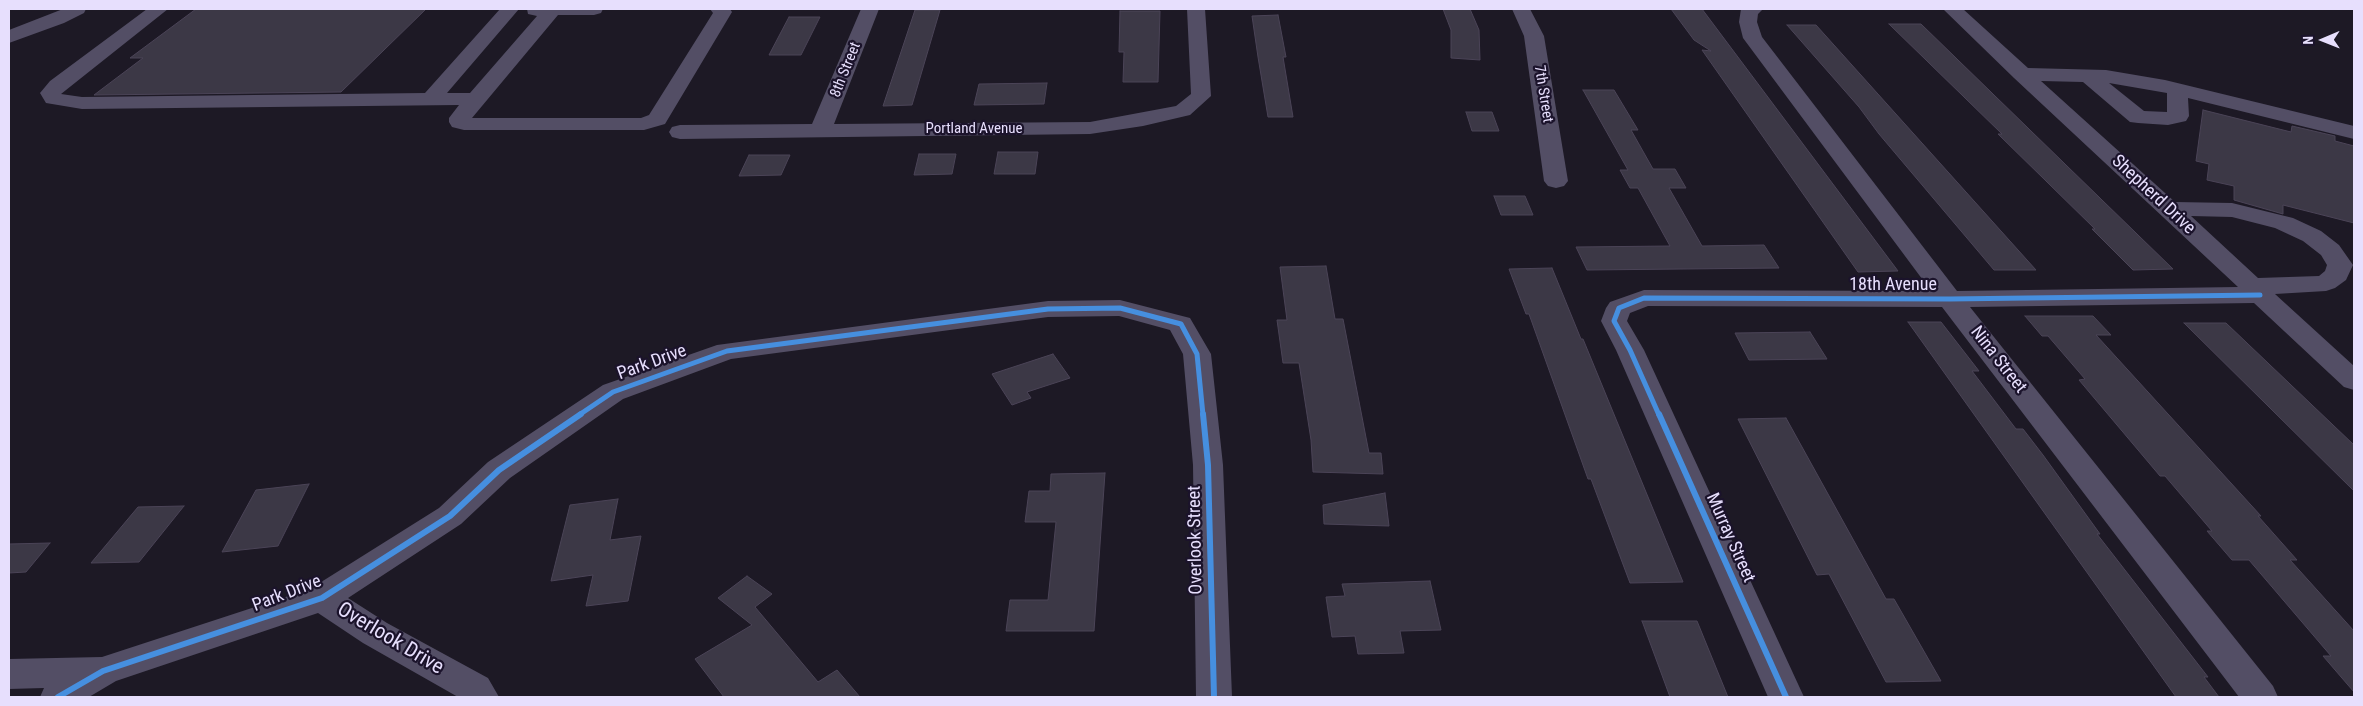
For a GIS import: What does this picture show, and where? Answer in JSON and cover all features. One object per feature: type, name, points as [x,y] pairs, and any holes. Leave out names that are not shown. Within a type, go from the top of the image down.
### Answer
[{"type":"street","points":[[9,37],[57,19],[77,9]]},
{"type":"street","points":[[159,9],[57,85],[50,93],[53,99],[82,103],[476,99]]},
{"type":"street","points":[[431,99],[510,9],[594,9]]},
{"type":"street","points":[[553,9],[460,118],[460,122],[464,124],[651,122],[657,119],[723,12],[720,9]]},
{"type":"street","name":"8th Street","points":[[820,131],[870,9]]},
{"type":"street","name":"Portland Avenue","points":[[680,132],[1090,128],[1143,120],[1183,111],[1200,96],[1196,9]]},
{"type":"street","name":"7th Street","points":[[1521,9],[1534,36],[1556,181]]},
{"type":"street","name":"Shepherd Drive","points":[[1952,9],[2255,291],[2350,374]]},
{"type":"street","name":"Nina Street","points":[[1751,12],[1748,22],[1753,38],[1950,299],[2260,697]]},
{"type":"street","points":[[2021,74],[2106,76],[2177,89],[2354,132]]},
{"type":"street","points":[[2087,76],[2138,117],[2153,120],[2178,116],[2177,89]]},
{"type":"street","name":"18th Avenue","points":[[1649,391],[1630,350],[1614,322],[1619,308],[1644,298],[1950,299],[2255,291],[2285,286],[2326,283],[2337,275],[2340,265],[2330,250],[2312,236],[2284,223],[2232,210],[2167,209]]},
{"type":"street","name":"Park Drive","points":[[58,697],[103,671],[322,598],[450,516],[499,470],[613,392],[727,351],[1048,309],[1120,308],[1181,324],[1197,354],[1200,382]]},
{"type":"street","name":"Overlook Street","points":[[1200,382],[1208,465],[1214,697]]},
{"type":"street","name":"Murray Street","points":[[1649,391],[1786,697]]},
{"type":"street","name":"Overlook Drive","points":[[322,598],[375,633],[475,689],[481,697]]},
{"type":"street","points":[[9,674],[103,671]]},
{"type":"building","points":[[196,9],[426,9],[341,92],[94,95],[143,58],[130,58]]},
{"type":"building","points":[[1443,9],[1470,9],[1479,30],[1480,60],[1451,58],[1451,30]]},
{"type":"building","points":[[1671,9],[1702,9],[1898,271],[1858,272],[1702,50],[1711,51],[1694,40]]},
{"type":"building","points":[[915,10],[940,10],[912,105],[883,106]]},
{"type":"building","points":[[1120,11],[1160,11],[1158,82],[1123,82],[1124,52],[1119,52]]},
{"type":"building","points":[[1278,15],[1286,57],[1283,57],[1293,117],[1268,117],[1252,16]]},
{"type":"building","points":[[789,17],[820,17],[801,55],[769,55]]},
{"type":"building","points":[[1889,24],[1921,24],[2173,269],[2133,270],[2092,229],[2095,229],[1998,134],[2002,134]]},
{"type":"building","points":[[1787,25],[1816,25],[2036,270],[1994,270],[1879,134],[1859,107]]},
{"type":"building","points":[[1047,83],[1044,104],[974,105],[979,84]]},
{"type":"building","points":[[1583,90],[1614,90],[1638,130],[1631,130],[1653,169],[1675,169],[1686,188],[1669,188],[1702,246],[1764,245],[1779,268],[1587,270],[1576,247],[1670,246],[1638,188],[1630,188],[1620,170],[1628,170]]},
{"type":"building","points":[[2203,110],[2291,132],[2292,126],[2335,136],[2335,141],[2354,146],[2354,223],[2283,205],[2283,214],[2234,200],[2234,186],[2207,180],[2209,164],[2196,161]]},
{"type":"building","points":[[1466,112],[1492,112],[1499,131],[1472,131]]},
{"type":"building","points":[[998,152],[1038,152],[1035,174],[994,174]]},
{"type":"building","points":[[919,154],[956,154],[952,174],[914,175]]},
{"type":"building","points":[[749,155],[790,155],[781,175],[739,176]]},
{"type":"building","points":[[1494,196],[1525,196],[1533,215],[1501,215]]},
{"type":"building","points":[[1326,266],[1335,319],[1343,319],[1369,453],[1381,453],[1383,474],[1313,472],[1311,440],[1299,363],[1283,363],[1277,320],[1287,320],[1280,267]]},
{"type":"building","points":[[1552,268],[1683,582],[1630,583],[1591,479],[1588,479],[1529,314],[1526,314],[1509,269]]},
{"type":"building","points":[[2025,316],[2093,316],[2111,335],[2096,335],[2261,516],[2258,516],[2297,560],[2290,560],[2354,631],[2354,692],[2323,656],[2331,656],[2249,560],[2232,560],[2207,531],[2212,531],[2165,476],[2160,476],[2079,380],[2085,379],[2048,336],[2042,336]]},
{"type":"building","points":[[1908,322],[1941,322],[1979,371],[1972,371],[2016,429],[2023,429],[2043,455],[2100,534],[2097,534],[2208,677],[2204,677],[2219,697],[2176,697]]},
{"type":"building","points":[[2184,323],[2226,323],[2354,445],[2354,491]]},
{"type":"building","points":[[1810,332],[1827,359],[1749,360],[1735,333]]},
{"type":"building","points":[[1053,354],[1070,378],[1027,392],[1031,398],[1012,405],[992,374]]},
{"type":"building","points":[[1786,418],[1886,599],[1894,599],[1941,681],[1886,682],[1829,574],[1817,575],[1738,419]]},
{"type":"building","points":[[1105,473],[1094,631],[1006,631],[1010,600],[1048,600],[1056,522],[1025,522],[1029,491],[1050,491],[1051,474]]},
{"type":"building","points":[[309,484],[278,546],[222,552],[256,490]]},
{"type":"building","points":[[1385,493],[1389,526],[1324,524],[1323,505]]},
{"type":"building","points":[[618,499],[610,540],[641,536],[628,601],[586,606],[593,575],[551,581],[570,505]]},
{"type":"building","points":[[184,506],[139,562],[91,563],[138,507]]},
{"type":"building","points":[[50,543],[26,572],[9,573],[9,544]]},
{"type":"building","points":[[747,576],[772,594],[755,607],[818,682],[837,670],[860,697],[724,697],[695,659],[752,625],[718,598]]},
{"type":"building","points":[[1430,581],[1441,630],[1400,631],[1404,653],[1358,654],[1355,636],[1332,637],[1326,597],[1345,596],[1342,584]]},
{"type":"building","points":[[1642,621],[1697,621],[1728,697],[1670,697]]},
{"type":"cycle path","points":[[1786,697],[1630,350],[1614,321],[1619,308],[1644,298],[1950,299],[2260,295]]},
{"type":"cycle path","points":[[58,697],[103,671],[322,598],[450,516],[499,470],[613,392],[727,351],[1048,309],[1120,308],[1181,324],[1197,354],[1208,465],[1214,697]]}]
